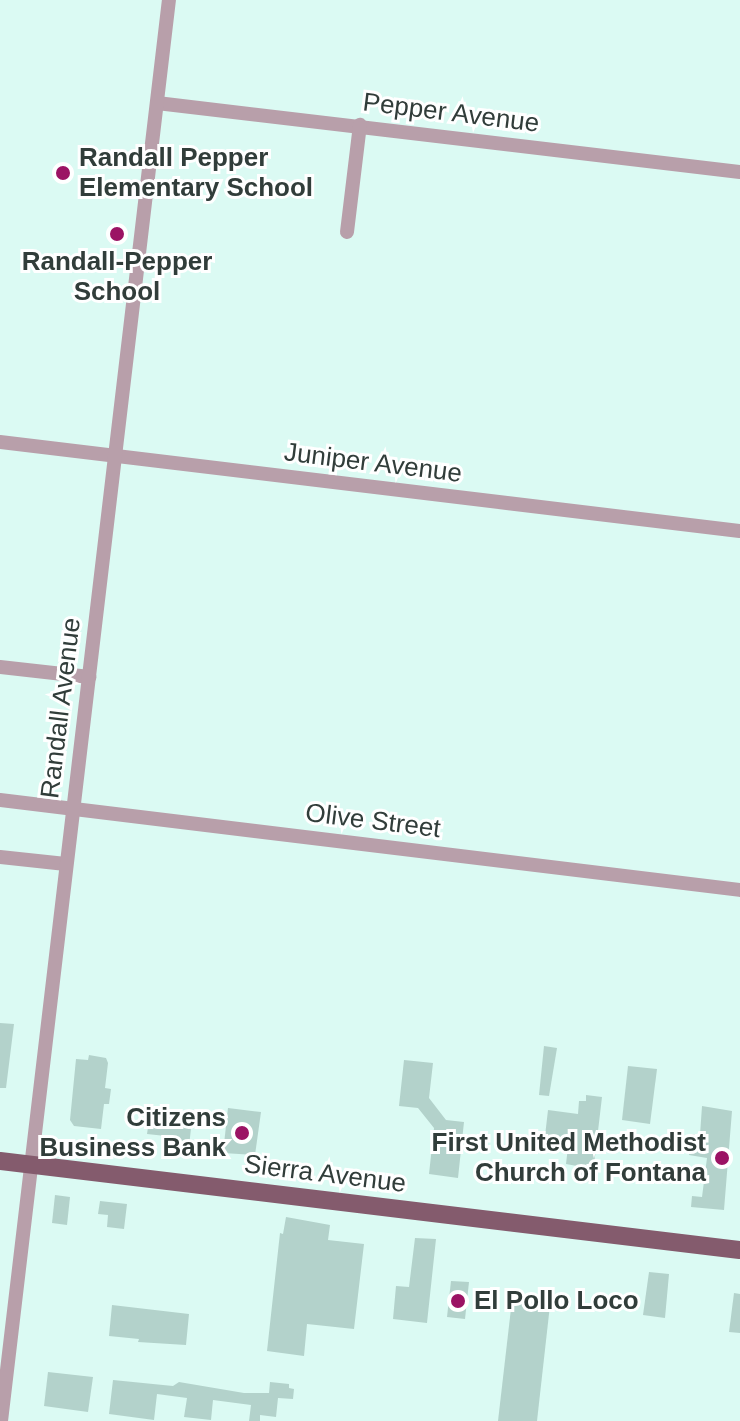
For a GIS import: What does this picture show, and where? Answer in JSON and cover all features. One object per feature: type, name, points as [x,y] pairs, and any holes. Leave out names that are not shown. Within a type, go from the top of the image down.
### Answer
[{"type":"main road","name":"Sierra Avenue","points":[[0,1161],[740,1248]]},
{"type":"street","name":"Randall Avenue","points":[[1,1421],[169,0]]},
{"type":"street","name":"Pepper Avenue","points":[[157,103],[740,172]]},
{"type":"street","points":[[347,232],[360,125]]},
{"type":"street","name":"Juniper Avenue","points":[[0,442],[740,531]]},
{"type":"street","points":[[0,667],[89,677]]},
{"type":"street","name":"Olive Street","points":[[0,800],[740,890]]},
{"type":"street","points":[[0,857],[66,864]]},
{"type":"building","points":[[0,1023],[14,1024],[6,1088],[0,1088]]},
{"type":"building","points":[[544,1046],[557,1048],[549,1096],[539,1095]]},
{"type":"building","points":[[89,1055],[106,1058],[108,1063],[105,1088],[111,1089],[109,1104],[104,1104],[101,1129],[74,1126],[70,1120],[76,1059],[88,1060]]},
{"type":"building","points":[[404,1060],[433,1063],[429,1098],[446,1120],[464,1122],[458,1178],[429,1174],[434,1128],[418,1108],[399,1106]]},
{"type":"building","points":[[628,1066],[657,1069],[650,1124],[622,1120]]},
{"type":"building","points":[[586,1095],[602,1097],[592,1182],[576,1181],[577,1166],[566,1164],[569,1138],[545,1136],[548,1110],[578,1114],[579,1101],[586,1101]]},
{"type":"building","name":"First United Methodist Church of Fontana","points":[[702,1106],[732,1111],[724,1210],[691,1207],[692,1196],[702,1197],[707,1158],[689,1155],[692,1134],[700,1135]]},
{"type":"building","points":[[151,1107],[165,1109],[164,1116],[192,1119],[188,1156],[173,1154],[175,1137],[147,1134]]},
{"type":"building","name":"Citizens Business Bank","points":[[228,1108],[261,1112],[255,1155],[223,1153]]},
{"type":"building","points":[[55,1195],[70,1197],[67,1225],[52,1223]]},
{"type":"building","points":[[100,1201],[127,1204],[124,1229],[107,1227],[108,1215],[98,1214]]},
{"type":"building","points":[[286,1217],[330,1225],[328,1240],[364,1244],[354,1329],[307,1324],[304,1356],[267,1351],[280,1233],[283,1234]]},
{"type":"building","points":[[415,1238],[436,1239],[427,1323],[393,1319],[396,1286],[409,1287]]},
{"type":"building","points":[[649,1272],[669,1274],[665,1318],[643,1315]]},
{"type":"building","name":"El Pollo Loco","points":[[451,1281],[469,1282],[465,1319],[447,1317]]},
{"type":"building","points":[[734,1293],[740,1294],[740,1333],[729,1332]]},
{"type":"building","points":[[512,1300],[550,1305],[537,1421],[498,1421]]},
{"type":"building","points":[[112,1305],[189,1314],[186,1345],[138,1342],[139,1339],[109,1336]]},
{"type":"building","points":[[48,1372],[93,1377],[88,1412],[44,1406]]},
{"type":"building","points":[[113,1380],[173,1386],[179,1382],[244,1393],[269,1393],[270,1382],[289,1384],[289,1388],[294,1389],[293,1399],[278,1398],[276,1417],[260,1415],[260,1421],[249,1421],[251,1405],[213,1400],[211,1420],[184,1417],[187,1398],[157,1394],[154,1420],[109,1414]]},
{"type":"place","name":"Randall Pepper Elementary School","points":[[63,173]]},
{"type":"place","name":"Randall-Pepper School","points":[[117,234]]},
{"type":"place","name":"Citizens Business Bank","points":[[242,1133]]},
{"type":"place","name":"First United Methodist Church of Fontana","points":[[722,1158]]},
{"type":"place","name":"El Pollo Loco","points":[[458,1301]]}]
